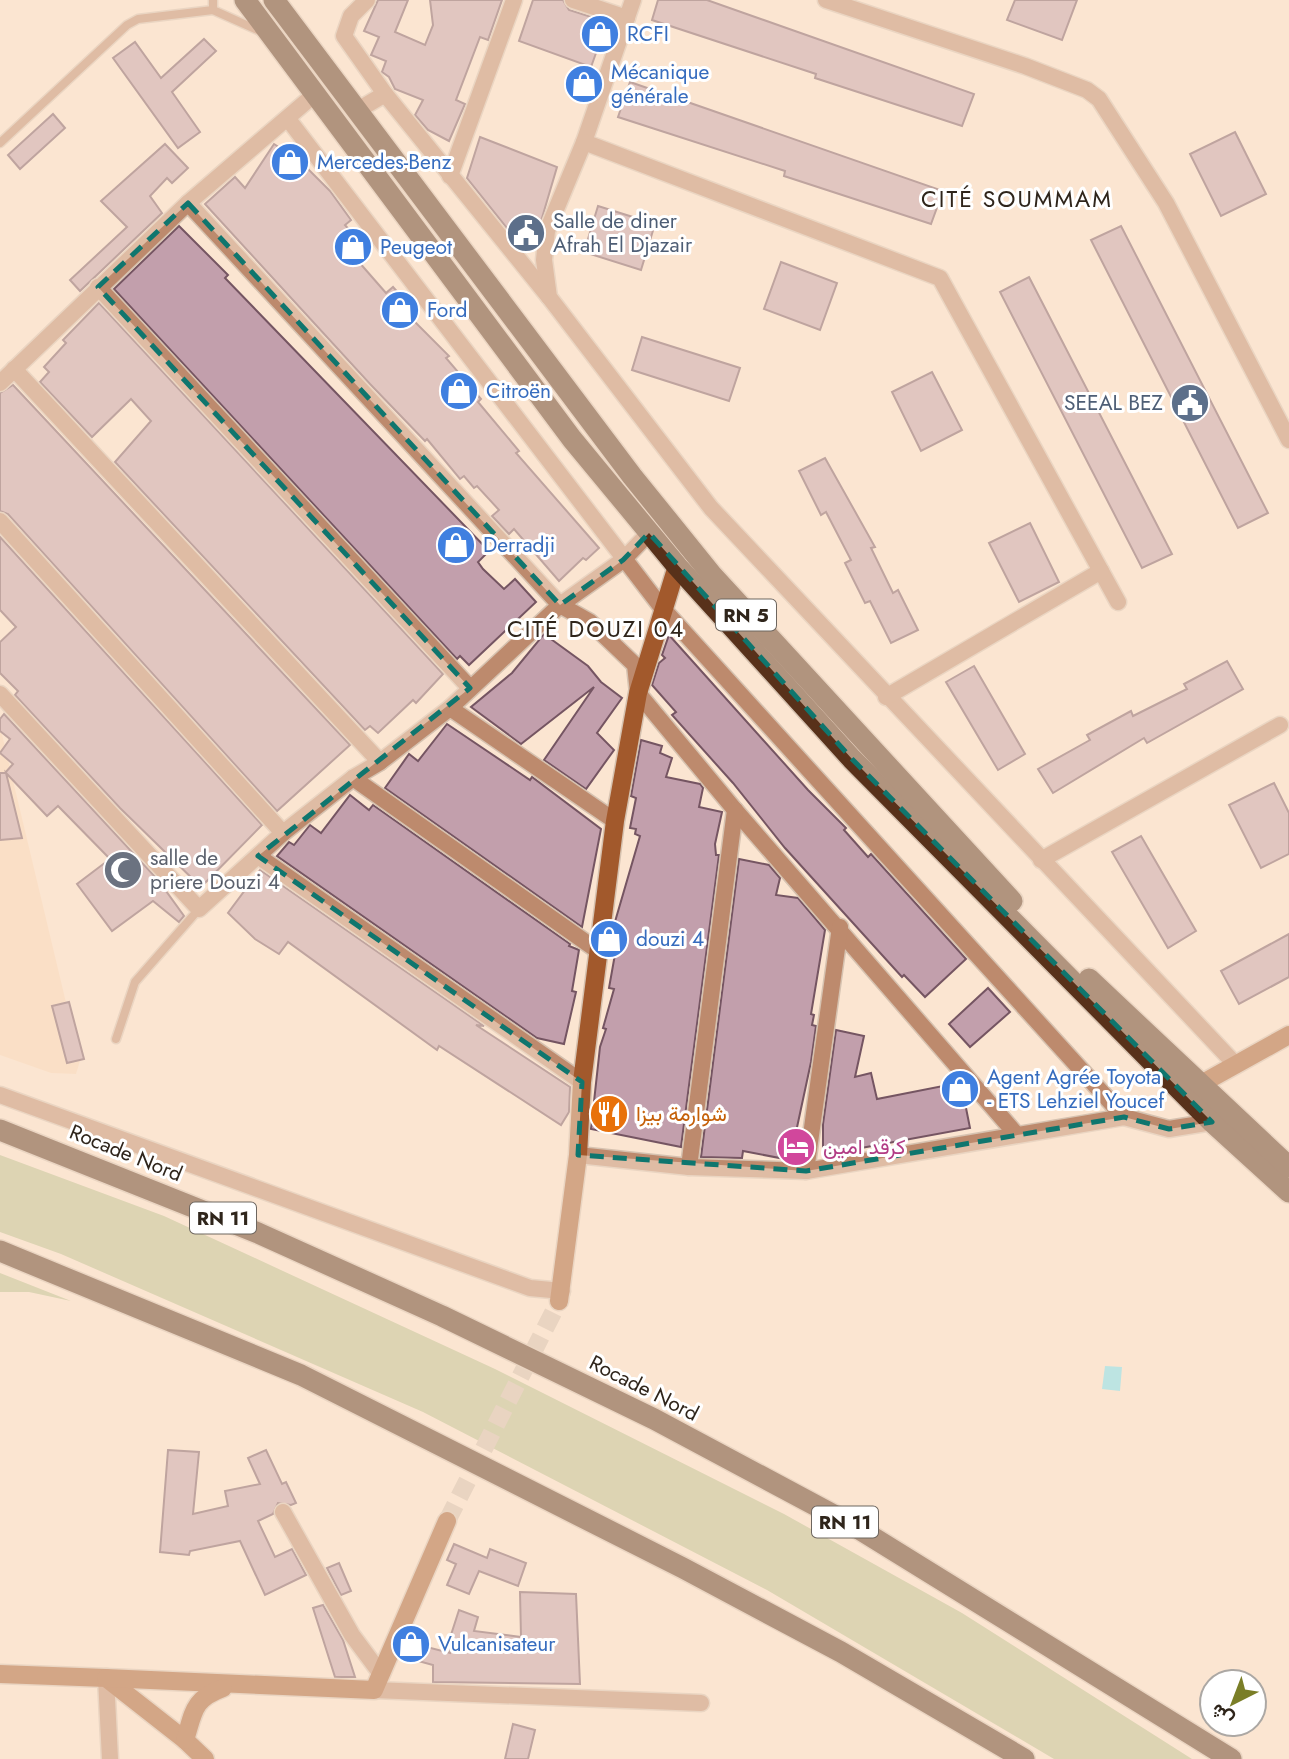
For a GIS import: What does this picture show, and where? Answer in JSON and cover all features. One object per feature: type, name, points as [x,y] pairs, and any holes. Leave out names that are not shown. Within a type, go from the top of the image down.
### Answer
[{"type":"highway","name":"RN 5","points":[[245,0],[572,439],[677,566],[852,760],[1212,1122],[1289,1192]]},
{"type":"highway","name":"RN 5","points":[[275,0],[632,476],[735,603],[1056,948],[1289,1167]]},
{"type":"highway","name":"Rocade Nord","points":[[0,1129],[258,1233],[442,1316],[654,1419],[856,1527],[1231,1759]]},
{"type":"highway","points":[[0,1251],[301,1375],[683,1568],[841,1652],[1024,1759]]},
{"type":"street","points":[[367,0],[351,16],[344,36],[385,94],[549,296],[711,508],[886,697],[1236,1065]]},
{"type":"street","points":[[450,176],[514,0]]},
{"type":"street","points":[[573,0],[627,18]]},
{"type":"street","points":[[549,296],[544,260],[547,231],[584,142],[633,0]]},
{"type":"street","points":[[826,0],[1025,66],[1087,90],[1099,99],[1166,203],[1289,440]]},
{"type":"street","points":[[0,383],[188,203],[314,94]]},
{"type":"street","points":[[358,110],[385,94]]},
{"type":"street","points":[[288,119],[662,608],[1124,1117]]},
{"type":"street","points":[[584,142],[940,278],[1118,602]]},
{"type":"street","points":[[188,203],[560,605],[590,622],[635,665],[638,693],[735,810],[840,927],[1016,1134]]},
{"type":"street","points":[[99,288],[470,688]]},
{"type":"street","points":[[14,369],[380,762]]},
{"type":"street","points":[[0,521],[283,833]]},
{"type":"street","points":[[0,694],[199,909],[283,833],[450,708],[560,605],[623,560],[649,533]]},
{"type":"street","points":[[0,1094],[530,1288],[561,1296],[578,1155],[582,1082],[601,953],[615,821],[638,693],[677,566]]},
{"type":"street","points":[[886,697],[1101,571]]},
{"type":"street","points":[[450,708],[615,821]]},
{"type":"street","points":[[1041,860],[1280,725]]},
{"type":"street","points":[[353,778],[601,953]]},
{"type":"street","points":[[689,1167],[735,810]]},
{"type":"street","points":[[258,856],[582,1082]]},
{"type":"street","points":[[806,1171],[840,927]]},
{"type":"street","points":[[1201,1084],[1289,1035]]},
{"type":"street","points":[[578,1155],[689,1167],[806,1171],[1124,1117],[1170,1129],[1212,1122]]},
{"type":"street","points":[[283,1512],[377,1682]]},
{"type":"street","points":[[377,1682],[447,1521]]},
{"type":"street","points":[[0,1674],[232,1685],[377,1682],[701,1703]]},
{"type":"street","points":[[106,1678],[205,1759]]},
{"type":"street","points":[[106,1678],[110,1759]]},
{"type":"street","points":[[185,1740],[195,1707],[205,1695],[232,1685]]},
{"type":"lane","points":[[0,143],[127,25],[138,19],[213,5],[271,36]]},
{"type":"lane","points":[[116,1039],[135,982],[199,909]]},
{"type":"highlighted area","points":[[188,203],[560,605],[623,560],[649,533],[852,759],[1212,1122],[1169,1129],[1124,1117],[806,1171],[578,1155],[582,1082],[258,856],[470,688],[98,287]]},
{"type":"shaded area","points":[[0,726],[80,1061],[76,1074],[51,1073],[0,1055]]},
{"type":"green space","points":[[0,1155],[164,1216],[495,1369],[784,1514],[962,1613],[1192,1759],[1054,1759],[767,1590],[423,1412],[61,1254],[0,1232]]},
{"type":"green space","points":[[0,1273],[71,1301],[29,1292],[0,1292]]},
{"type":"water","points":[[1105,1366],[1122,1367],[1120,1391],[1102,1389]]},
{"type":"building","points":[[378,0],[408,0],[395,32],[425,45],[433,25],[430,0],[502,0],[488,40],[480,37],[456,100],[465,104],[449,141],[428,130],[415,115],[423,100],[395,89],[389,77],[382,72],[386,61],[371,55],[379,37],[364,31]]},
{"type":"building","points":[[533,0],[563,0],[569,10],[604,21],[606,25],[591,67],[519,41]]},
{"type":"building","points":[[658,0],[707,0],[974,94],[962,126],[815,78],[816,74],[652,20]]},
{"type":"building","points":[[1015,0],[1077,0],[1062,40],[1007,20]]},
{"type":"building","points":[[204,39],[216,51],[172,92],[200,132],[178,148],[113,58],[135,42],[161,78]]},
{"type":"building","points":[[630,82],[943,191],[931,224],[784,176],[785,171],[618,117]]},
{"type":"building","points":[[53,114],[65,128],[20,169],[8,155]]},
{"type":"building","points":[[1235,132],[1266,194],[1221,216],[1190,154]]},
{"type":"building","points":[[480,137],[557,167],[534,245],[514,237],[467,178]]},
{"type":"building","points":[[165,144],[188,168],[172,183],[167,178],[150,196],[162,213],[80,291],[70,280],[127,227],[101,201]]},
{"type":"building","points":[[274,144],[298,159],[330,191],[351,220],[345,225],[368,252],[358,261],[386,293],[393,287],[418,315],[413,320],[449,356],[446,358],[481,399],[478,402],[519,451],[516,453],[599,548],[586,560],[583,558],[559,581],[514,529],[509,534],[492,516],[499,510],[477,486],[474,488],[464,476],[460,479],[427,439],[425,441],[370,384],[205,204],[235,177],[245,188]]},
{"type":"building","points":[[598,206],[655,224],[641,270],[584,252]]},
{"type":"building","points":[[179,226],[228,275],[225,278],[489,551],[478,562],[483,569],[504,589],[515,579],[536,602],[469,665],[460,656],[457,659],[114,289]]},
{"type":"building","points":[[1121,226],[1268,513],[1238,528],[1091,240]]},
{"type":"building","points":[[781,262],[837,283],[820,330],[764,309]]},
{"type":"building","points":[[1029,277],[1172,554],[1142,568],[1000,292]]},
{"type":"building","points":[[99,303],[443,674],[416,703],[413,700],[378,733],[370,726],[365,730],[115,462],[151,421],[131,399],[92,437],[40,382],[49,372],[44,367],[66,343],[63,340]]},
{"type":"building","points":[[642,337],[740,368],[729,401],[632,370]]},
{"type":"building","points":[[932,372],[962,430],[921,451],[892,392]]},
{"type":"building","points":[[13,385],[350,745],[277,811],[8,514],[0,511],[0,393]]},
{"type":"building","points":[[825,458],[875,547],[871,548],[893,593],[898,590],[918,630],[891,643],[870,601],[865,603],[845,563],[851,560],[826,512],[821,515],[799,471]]},
{"type":"building","points":[[1030,523],[1059,582],[1019,602],[989,543]]},
{"type":"building","points":[[0,537],[262,825],[201,887],[120,808],[15,695],[18,691],[0,673],[0,642],[16,627],[0,610]]},
{"type":"building","points":[[544,634],[588,666],[601,682],[622,698],[597,733],[614,750],[586,789],[544,760],[594,687],[521,744],[471,707],[512,673]]},
{"type":"building","points":[[669,635],[808,790],[846,828],[844,830],[868,857],[871,854],[966,959],[925,997],[904,975],[902,977],[785,848],[733,783],[672,715],[676,712],[652,685],[659,663],[665,658],[662,655]]},
{"type":"building","points":[[1227,661],[1243,689],[1147,743],[1144,738],[1053,793],[1038,769],[1090,740],[1087,735],[1131,711],[1133,716],[1187,689],[1184,684]]},
{"type":"building","points":[[974,666],[1025,754],[998,770],[946,682]]},
{"type":"building","points":[[4,714],[158,880],[184,916],[179,922],[153,901],[112,931],[77,884],[110,859],[58,806],[47,816],[6,773],[22,838],[0,840],[0,773],[5,773],[13,764],[0,753],[10,739],[0,731],[0,719]]},
{"type":"building","points":[[447,724],[530,780],[532,777],[601,829],[582,927],[385,788],[409,754],[418,761]]},
{"type":"building","points":[[641,740],[662,746],[660,753],[672,758],[666,777],[700,784],[703,788],[699,807],[722,812],[715,844],[716,855],[719,855],[681,1147],[591,1129],[600,1047],[606,1029],[603,1028],[614,989],[609,988],[617,943],[611,942],[612,932],[640,836],[635,834],[636,829],[630,828],[636,798],[631,796]]},
{"type":"building","points":[[1274,783],[1289,813],[1289,854],[1261,868],[1229,805]]},
{"type":"building","points":[[350,795],[369,810],[373,805],[570,944],[569,946],[579,950],[572,991],[576,992],[564,1044],[537,1038],[277,856],[289,842],[294,845],[310,825],[321,833]]},
{"type":"building","points":[[1141,836],[1196,931],[1168,948],[1112,852]]},
{"type":"building","points":[[739,859],[769,865],[780,878],[776,895],[798,898],[825,930],[811,1014],[814,1015],[812,1025],[816,1026],[811,1062],[790,1160],[743,1151],[742,1158],[701,1157]]},
{"type":"building","points":[[260,870],[484,1026],[476,1025],[570,1087],[569,1112],[561,1125],[439,1046],[437,1050],[288,942],[279,954],[255,939],[228,913]]},
{"type":"building","points":[[1289,934],[1289,977],[1239,1004],[1221,971]]},
{"type":"building","points":[[988,988],[1010,1012],[970,1047],[949,1024]]},
{"type":"building","points":[[69,1002],[84,1059],[67,1063],[52,1006]]},
{"type":"building","points":[[836,1030],[864,1036],[855,1077],[871,1073],[877,1099],[958,1083],[962,1088],[970,1128],[823,1155],[823,1124]]},
{"type":"building","points":[[168,1450],[199,1452],[193,1514],[228,1506],[225,1491],[260,1484],[248,1458],[266,1450],[282,1484],[286,1482],[296,1503],[278,1503],[273,1514],[258,1521],[275,1557],[292,1549],[306,1575],[265,1595],[240,1541],[190,1551],[189,1555],[160,1552]]},
{"type":"building","points":[[454,1544],[487,1558],[490,1549],[526,1563],[518,1586],[479,1571],[469,1594],[447,1585],[456,1564],[447,1560]]},
{"type":"building","points":[[339,1563],[351,1591],[341,1595],[327,1568]]},
{"type":"building","points":[[520,1592],[576,1594],[580,1684],[433,1682],[433,1665],[411,1659],[415,1644],[450,1653],[450,1638],[459,1610],[478,1617],[474,1631],[521,1637]]},
{"type":"building","points":[[323,1605],[343,1640],[355,1677],[335,1677],[313,1608]]},
{"type":"building","points":[[513,1724],[535,1730],[528,1759],[505,1759]]},
{"type":"tunnel","points":[[447,1521],[559,1301]]},
{"type":"place","name":"RCFI","points":[[600,34]]},
{"type":"place","name":"Mécanique générale","points":[[584,84]]},
{"type":"place","name":"Mercedes-Benz","points":[[290,162]]},
{"type":"place","name":"Salle de diner Afrah El Djazair","points":[[526,233]]},
{"type":"place","name":"Peugeot","points":[[353,247]]},
{"type":"place","name":"Ford","points":[[400,310]]},
{"type":"place","name":"Citroën","points":[[459,391]]},
{"type":"place","name":"SEEAL BEZ","points":[[1190,403]]},
{"type":"place","name":"Derradji","points":[[456,545]]},
{"type":"place","name":"salle de priere Douzi 4","points":[[123,870]]},
{"type":"place","name":"douzi 4","points":[[609,939]]},
{"type":"place","name":"Agent Agrée Toyota - ETS Lehziel Youcef","points":[[960,1089]]},
{"type":"place","name":"شوارمة بيزا","points":[[609,1114]]},
{"type":"place","name":"كرقد امين","points":[[796,1147]]},
{"type":"place","name":"Vulcanisateur","points":[[411,1644]]},
{"type":"district","name":"CITÉ SOUMMAM","points":[[1017,199]]},
{"type":"district","name":"CITÉ DOUZI 04","points":[[596,629]]}]
